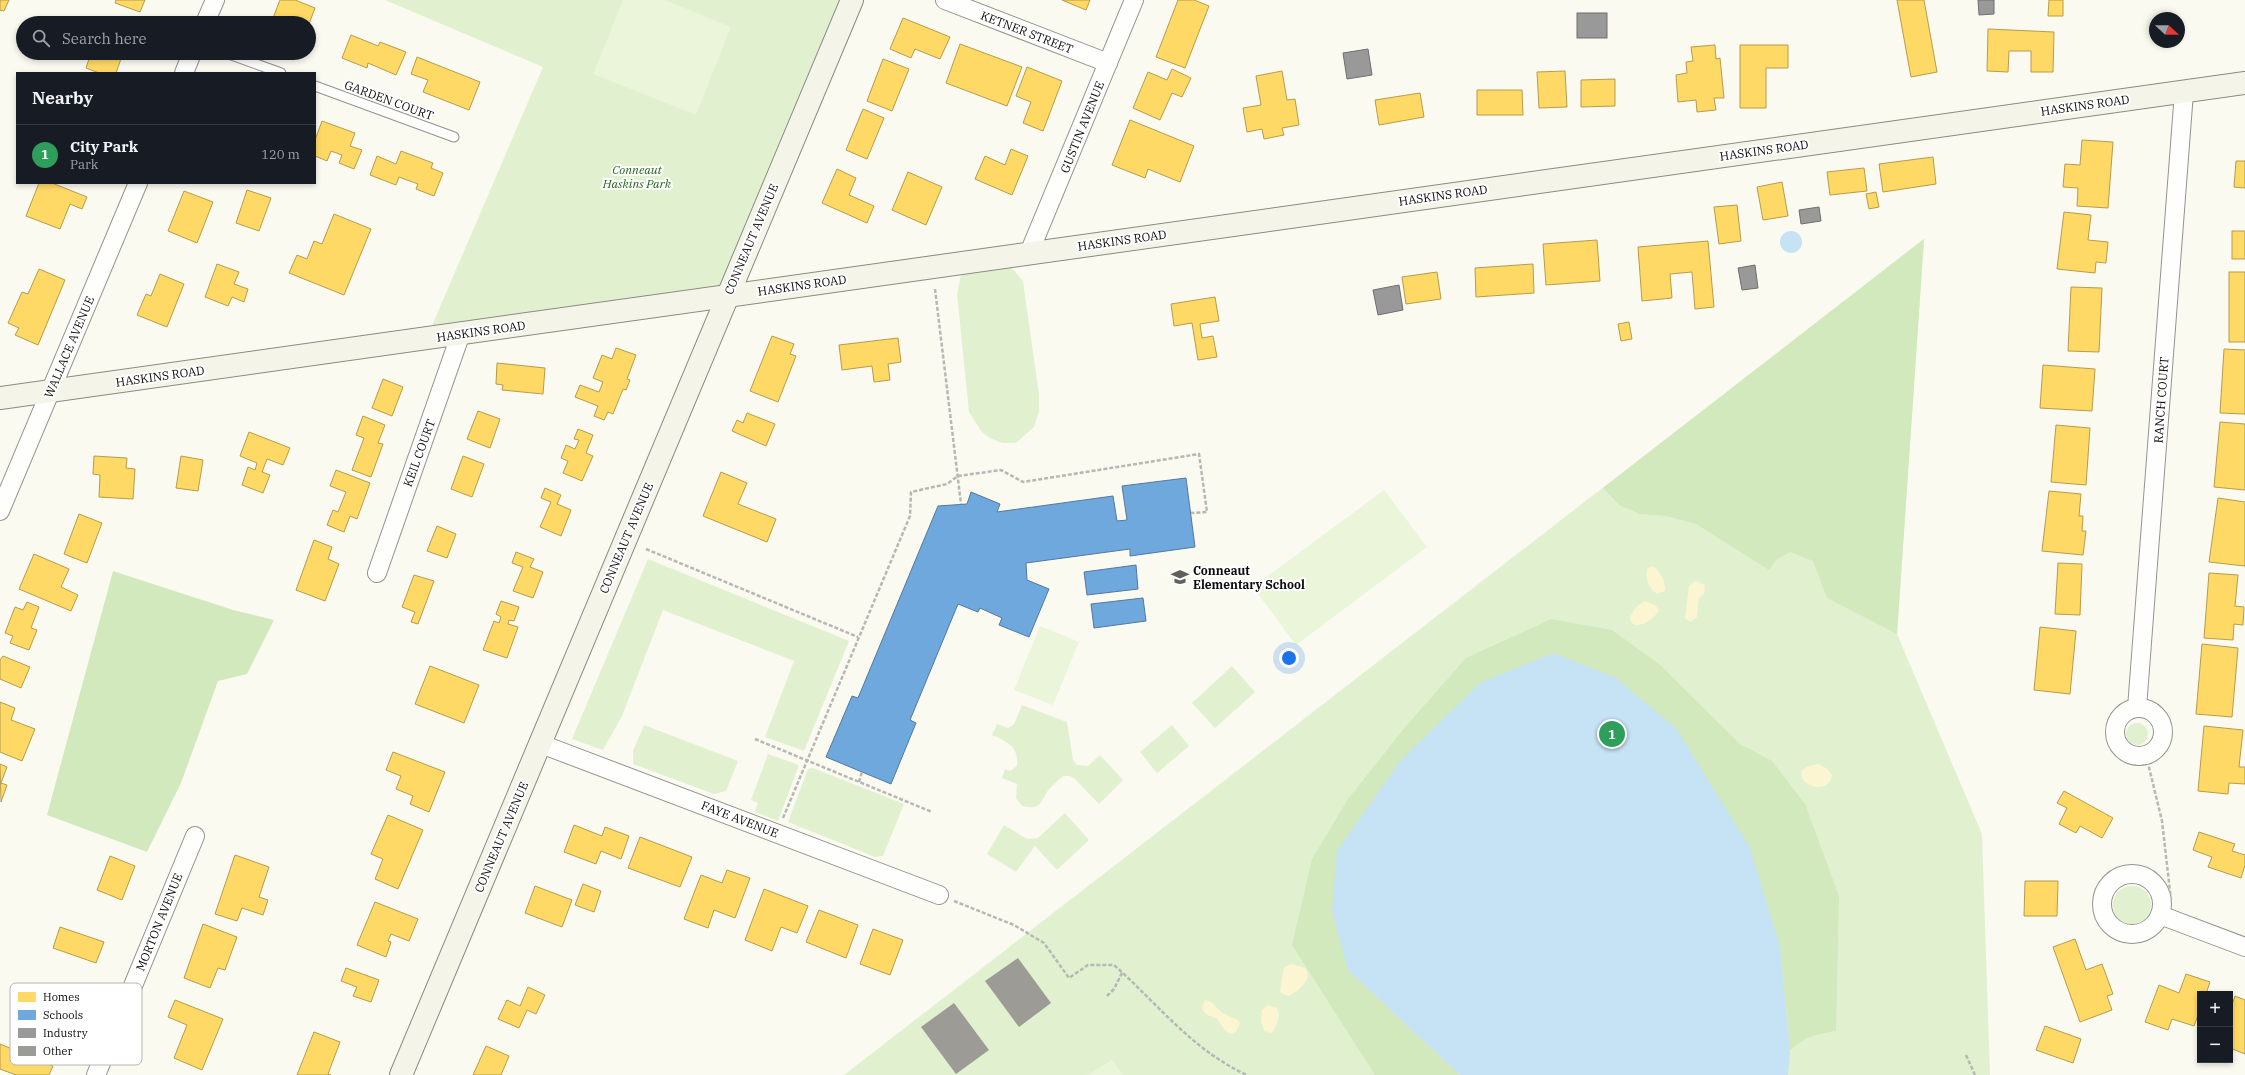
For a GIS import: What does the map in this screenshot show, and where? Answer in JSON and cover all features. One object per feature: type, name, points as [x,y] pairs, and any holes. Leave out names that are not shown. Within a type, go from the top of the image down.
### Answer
[{"type":"main road","name":"CONNEAUT AVENUE","points":[[400,1075],[541,744],[852,0]]},
{"type":"main road","name":"HASKINS ROAD","points":[[0,398],[2245,83]]},
{"type":"street","points":[[208,16],[215,0]]},
{"type":"street","name":"KETNER STREET","points":[[945,0],[1108,63]]},
{"type":"street","name":"GUSTIN AVENUE","points":[[1029,253],[1134,0]]},
{"type":"street","points":[[184,72],[189,60]]},
{"type":"street","name":"RANCH COURT","points":[[2137,708],[2184,92]]},
{"type":"street","name":"WALLACE AVENUE","points":[[0,511],[138,184]]},
{"type":"street","name":"KEIL COURT","points":[[377,573],[461,333]]},
{"type":"street","points":[[2137,708],[2152,712],[2161,724],[2162,739],[2158,746],[2146,755],[2130,755],[2118,744],[2115,737],[2115,729],[2123,715],[2137,708]]},
{"type":"street","name":"FAYE AVENUE","points":[[541,744],[939,894]]},
{"type":"street","name":"MORTON AVENUE","points":[[134,983],[195,836]]},
{"type":"street","points":[[2166,917],[2245,947]]},
{"type":"street","name":"MORTON AVENUE","points":[[96,1075],[100,1065]]},
{"type":"lane","points":[[245,60],[278,72]]},
{"type":"lane","name":"GARDEN COURT","points":[[316,86],[454,136]]},
{"type":"path","points":[[935,289],[961,504]]},
{"type":"path","points":[[777,833],[910,516],[911,492],[947,484],[958,476],[1001,470],[1023,482],[1199,454],[1207,512],[1191,512]]},
{"type":"path","points":[[646,549],[858,637]]},
{"type":"path","points":[[755,739],[932,812]]},
{"type":"path","points":[[2146,755],[2162,821],[2172,892],[2166,917]]},
{"type":"path","points":[[859,782],[862,772]]},
{"type":"path","points":[[939,894],[1014,925],[1044,942],[1069,978],[1088,965],[1114,965],[1155,1008],[1208,1054],[1248,1075]]},
{"type":"path","points":[[1107,996],[1114,989],[1122,973]]},
{"type":"path","points":[[1966,1055],[1975,1075]]},
{"type":"green space","name":"Conneaut Haskins Park","points":[[385,0],[852,0],[727,296],[431,328],[543,67]]},
{"type":"green space","points":[[623,0],[665,0],[731,27],[696,115],[593,74]]},
{"type":"green space","points":[[1924,239],[1897,634],[1982,834],[1990,1075],[844,1075]]},
{"type":"green space","points":[[1924,239],[1897,634],[1827,598],[1813,561],[1790,552],[1776,560],[1769,570],[1696,524],[1667,516],[1640,514],[1619,505],[1603,488]]},
{"type":"green space","points":[[1011,267],[1023,281],[1039,395],[1039,412],[1034,427],[1016,443],[1002,443],[990,438],[982,432],[969,412],[957,294],[961,275]]},
{"type":"green space","points":[[1384,490],[1427,547],[1296,645],[1253,587]]},
{"type":"green space","points":[[648,559],[849,641],[804,751],[765,737],[794,661],[663,610],[622,716],[603,750],[572,739]]},
{"type":"green space","points":[[113,571],[233,610],[274,620],[247,674],[218,681],[181,783],[147,852],[47,815]]},
{"type":"green space","points":[[1551,619],[1612,630],[1659,664],[1740,744],[1772,761],[1805,804],[1839,896],[1836,1031],[1812,1036],[1790,1050],[1780,947],[1348,970],[1460,1075],[1375,1075],[1292,945],[1312,859],[1348,799],[1406,726],[1466,658]]},
{"type":"green space","points":[[1040,626],[1079,642],[1053,705],[1014,690]]},
{"type":"green space","points":[[1232,666],[1255,692],[1215,728],[1192,703]]},
{"type":"green space","points":[[1022,705],[1067,722],[1073,760],[1077,765],[1088,766],[1100,755],[1123,780],[1099,804],[1075,779],[1070,776],[1063,776],[1049,790],[1036,807],[1022,806],[1016,798],[1017,784],[1002,778],[1005,769],[1010,771],[1017,766],[1016,754],[1011,746],[992,735],[997,724],[1008,728],[1014,724]]},
{"type":"green space","points":[[2133,723],[2141,723],[2148,730],[2148,738],[2141,745],[2133,745],[2126,738],[2126,730]]},
{"type":"green space","points":[[644,725],[738,761],[726,791],[714,794],[633,764],[633,751]]},
{"type":"green space","points":[[1172,725],[1189,746],[1157,773],[1140,752]]},
{"type":"green space","points":[[768,754],[799,765],[778,821],[755,812],[758,803],[751,800]]},
{"type":"green space","points":[[813,768],[904,804],[883,856],[875,857],[788,822],[808,769]]},
{"type":"green space","points":[[1065,813],[1089,840],[1057,870],[1035,846],[1016,872],[987,854],[1004,825],[1027,839],[1038,838]]},
{"type":"green space","points":[[2132,886],[2142,889],[2148,895],[2151,905],[2148,915],[2142,921],[2132,924],[2122,921],[2116,915],[2113,905],[2116,895],[2122,889]]},
{"type":"green space","points":[[1112,1060],[1123,1075],[1087,1075]]},
{"type":"sand","points":[[1653,566],[1661,574],[1665,584],[1665,591],[1657,594],[1652,589],[1647,579],[1648,568]]},
{"type":"sand","points":[[1695,581],[1705,585],[1704,594],[1699,598],[1697,617],[1690,622],[1685,618],[1689,586]]},
{"type":"sand","points":[[1645,601],[1655,605],[1659,610],[1649,621],[1635,625],[1631,622],[1630,617],[1636,607]]},
{"type":"sand","points":[[1818,764],[1826,768],[1832,775],[1830,781],[1820,787],[1808,784],[1801,776],[1802,770],[1806,767]]},
{"type":"sand","points":[[1291,964],[1305,968],[1308,976],[1300,988],[1288,996],[1281,993],[1280,990],[1284,967]]},
{"type":"sand","points":[[1205,1000],[1211,1002],[1223,1013],[1240,1023],[1236,1032],[1227,1032],[1217,1019],[1204,1012],[1202,1007]]},
{"type":"sand","points":[[1268,1005],[1277,1008],[1279,1014],[1276,1026],[1273,1032],[1270,1033],[1264,1031],[1261,1021],[1262,1010]]},
{"type":"water","points":[[1787,231],[1795,231],[1802,238],[1802,246],[1795,253],[1787,253],[1780,246],[1780,238]]},
{"type":"water","points":[[1553,653],[1614,677],[1676,728],[1750,848],[1780,947],[1790,1050],[1788,1075],[1460,1075],[1348,970],[1332,911],[1337,851],[1401,760],[1480,683]]},
{"type":"building: Homes","points":[[0,0],[9,0],[4,11],[0,10]]},
{"type":"building: Homes","points":[[116,0],[145,0],[140,12],[115,3]]},
{"type":"building: Homes","points":[[280,0],[295,0],[315,8],[312,16],[274,16]]},
{"type":"building: Homes","points":[[1062,0],[1090,0],[1086,10]]},
{"type":"building: Homes","points":[[1178,0],[1194,0],[1209,6],[1185,68],[1156,57]]},
{"type":"building: Homes","points":[[1897,0],[1924,0],[1937,72],[1911,77]]},
{"type":"building: Homes","points":[[2049,0],[2063,0],[2063,16],[2048,16]]},
{"type":"building: Homes","points":[[903,18],[950,37],[940,59],[915,49],[911,58],[890,49]]},
{"type":"building: Homes","points":[[1988,29],[2054,32],[2053,72],[2031,72],[2031,51],[2009,51],[2008,72],[1987,71]]},
{"type":"building: Homes","points":[[351,35],[378,46],[380,42],[406,52],[396,75],[368,63],[367,68],[342,58]]},
{"type":"building: Homes","points":[[960,44],[1022,67],[1007,106],[946,83]]},
{"type":"building: Homes","points":[[1715,45],[1716,59],[1720,58],[1724,98],[1714,98],[1716,110],[1697,112],[1696,100],[1678,102],[1676,75],[1687,73],[1686,62],[1693,61],[1691,47]]},
{"type":"building: Homes","points":[[1740,45],[1788,45],[1788,68],[1766,68],[1766,108],[1740,108]]},
{"type":"building: Homes","points":[[417,57],[480,82],[469,110],[423,92],[428,80],[411,74]]},
{"type":"building: Homes","points":[[883,59],[909,69],[892,111],[867,101]]},
{"type":"building: Homes","points":[[89,60],[121,60],[116,72],[96,72],[86,68]]},
{"type":"building: Homes","points":[[1027,67],[1062,81],[1043,131],[1023,123],[1031,102],[1016,96]]},
{"type":"building: Homes","points":[[1172,69],[1191,78],[1182,97],[1172,93],[1160,120],[1133,108],[1148,72],[1167,80]]},
{"type":"building: Homes","points":[[1282,71],[1287,100],[1295,99],[1299,125],[1282,128],[1284,135],[1264,139],[1262,129],[1247,132],[1243,108],[1261,105],[1256,76]]},
{"type":"building: Homes","points":[[1565,71],[1567,107],[1539,108],[1537,72]]},
{"type":"building: Homes","points":[[1615,79],[1615,106],[1581,107],[1581,80]]},
{"type":"building: Homes","points":[[1477,90],[1522,90],[1523,115],[1477,115]]},
{"type":"building: Homes","points":[[1420,93],[1424,117],[1379,125],[1375,100]]},
{"type":"building: Homes","points":[[863,109],[884,118],[867,159],[846,150]]},
{"type":"building: Homes","points":[[1130,120],[1194,146],[1180,182],[1148,169],[1145,178],[1112,165]]},
{"type":"building: Homes","points":[[322,121],[355,133],[350,146],[362,150],[354,169],[339,163],[342,155],[331,151],[327,161],[316,156],[316,137]]},
{"type":"building: Homes","points":[[2082,140],[2113,142],[2108,208],[2077,206],[2078,188],[2063,187],[2065,164],[2080,165]]},
{"type":"building: Homes","points":[[1011,149],[1028,156],[1012,195],[975,179],[985,156],[1005,165]]},
{"type":"building: Homes","points":[[401,151],[433,163],[431,168],[443,173],[434,196],[416,189],[418,184],[399,177],[396,185],[370,175],[377,156],[396,164]]},
{"type":"building: Homes","points":[[1933,157],[1936,184],[1883,192],[1879,164]]},
{"type":"building: Homes","points":[[2236,161],[2245,161],[2245,188],[2234,187]]},
{"type":"building: Homes","points":[[1864,168],[1867,191],[1830,195],[1827,172]]},
{"type":"building: Homes","points":[[837,169],[856,178],[849,195],[874,206],[867,223],[822,203]]},
{"type":"building: Homes","points":[[908,172],[942,187],[926,225],[892,210]]},
{"type":"building: Homes","points":[[1782,182],[1788,216],[1763,220],[1757,187]]},
{"type":"building: Homes","points":[[39,184],[54,184],[87,197],[82,209],[70,204],[60,229],[26,216]]},
{"type":"building: Homes","points":[[247,190],[271,198],[259,231],[236,223]]},
{"type":"building: Homes","points":[[184,191],[213,202],[197,243],[168,231]]},
{"type":"building: Homes","points":[[1876,192],[1879,207],[1869,209],[1866,194]]},
{"type":"building: Homes","points":[[1737,205],[1741,241],[1719,244],[1714,207]]},
{"type":"building: Homes","points":[[2064,212],[2091,215],[2088,240],[2108,242],[2106,263],[2096,262],[2095,273],[2057,269]]},
{"type":"building: Homes","points":[[334,214],[371,229],[344,295],[289,273],[297,255],[307,259],[314,241],[322,244]]},
{"type":"building: Homes","points":[[2232,231],[2245,231],[2245,259],[2232,259]]},
{"type":"building: Homes","points":[[1597,240],[1600,281],[1546,285],[1543,244]]},
{"type":"building: Homes","points":[[1708,241],[1714,307],[1695,309],[1692,272],[1670,274],[1672,298],[1642,301],[1638,247]]},
{"type":"building: Homes","points":[[217,264],[239,272],[234,284],[248,289],[244,302],[232,297],[228,306],[205,297]]},
{"type":"building: Homes","points":[[1533,264],[1534,293],[1476,297],[1475,268]]},
{"type":"building: Homes","points":[[39,269],[65,280],[38,345],[15,335],[19,328],[8,323],[22,292],[28,294]]},
{"type":"building: Homes","points":[[1437,272],[1441,299],[1406,304],[1402,277]]},
{"type":"building: Homes","points":[[2229,272],[2245,272],[2245,342],[2229,342]]},
{"type":"building: Homes","points":[[160,274],[184,284],[167,327],[137,315],[146,294],[151,296]]},
{"type":"building: Homes","points":[[2071,287],[2102,288],[2099,352],[2068,351]]},
{"type":"building: Homes","points":[[1215,297],[1219,321],[1200,324],[1202,338],[1213,336],[1217,357],[1198,360],[1192,323],[1174,326],[1171,304]]},
{"type":"building: Homes","points":[[1629,322],[1632,339],[1621,341],[1618,324]]},
{"type":"building: Homes","points":[[772,336],[794,344],[790,354],[796,356],[778,402],[750,391]]},
{"type":"building: Homes","points":[[898,338],[901,362],[888,364],[890,380],[874,382],[872,366],[842,370],[839,345]]},
{"type":"building: Homes","points":[[616,348],[636,355],[627,379],[630,380],[626,390],[623,389],[613,414],[608,412],[604,420],[594,416],[598,406],[575,397],[580,385],[599,392],[603,382],[593,378],[602,355],[612,359]]},
{"type":"building: Homes","points":[[2224,349],[2245,350],[2245,414],[2220,413]]},
{"type":"building: Homes","points":[[497,363],[545,368],[543,394],[502,390],[503,385],[496,384]]},
{"type":"building: Homes","points":[[2043,365],[2095,369],[2092,411],[2040,408]]},
{"type":"building: Homes","points":[[383,379],[403,387],[392,416],[372,408]]},
{"type":"building: Homes","points":[[478,411],[500,419],[490,448],[467,439]]},
{"type":"building: Homes","points":[[747,413],[775,424],[766,446],[732,431],[737,420],[743,423]]},
{"type":"building: Homes","points":[[363,416],[385,425],[378,443],[383,444],[371,477],[352,470],[364,438],[356,435]]},
{"type":"building: Homes","points":[[2220,422],[2245,424],[2245,490],[2214,487]]},
{"type":"building: Homes","points":[[2056,425],[2090,428],[2086,485],[2051,482]]},
{"type":"building: Homes","points":[[578,429],[593,435],[586,453],[593,456],[582,481],[563,473],[568,461],[561,458],[566,445],[575,449],[579,440],[574,439]]},
{"type":"building: Homes","points":[[249,432],[290,448],[283,465],[267,459],[262,472],[270,475],[263,493],[242,485],[248,467],[255,470],[257,463],[240,456]]},
{"type":"building: Homes","points":[[94,456],[127,458],[126,468],[135,469],[133,499],[99,497],[100,475],[93,474]]},
{"type":"building: Homes","points":[[181,456],[203,460],[198,491],[176,488]]},
{"type":"building: Homes","points":[[463,456],[484,464],[472,497],[451,489]]},
{"type":"building: Homes","points":[[336,470],[370,483],[357,519],[350,516],[344,532],[327,525],[333,510],[338,512],[346,492],[330,486]]},
{"type":"building: Homes","points":[[721,472],[747,483],[738,504],[776,519],[767,542],[703,516]]},
{"type":"building: Homes","points":[[545,488],[561,495],[557,504],[571,510],[561,536],[540,527],[551,502],[541,498]]},
{"type":"building: Homes","points":[[2049,491],[2081,494],[2079,516],[2083,516],[2082,531],[2086,531],[2083,555],[2042,551]]},
{"type":"building: Homes","points":[[2218,498],[2245,502],[2245,566],[2209,562]]},
{"type":"building: Homes","points":[[79,514],[102,523],[87,563],[64,554]]},
{"type":"building: Homes","points":[[437,526],[456,534],[447,558],[427,551]]},
{"type":"building: Homes","points":[[314,540],[332,547],[328,559],[339,564],[325,601],[296,590]]},
{"type":"building: Homes","points":[[516,552],[534,559],[530,567],[543,572],[533,598],[513,591],[523,567],[512,563]]},
{"type":"building: Homes","points":[[34,554],[69,569],[61,587],[78,595],[71,611],[19,589]]},
{"type":"building: Homes","points":[[2058,563],[2082,564],[2080,615],[2055,614]]},
{"type":"building: Homes","points":[[2209,573],[2238,575],[2235,606],[2244,607],[2243,625],[2234,624],[2233,640],[2204,638]]},
{"type":"building: Homes","points":[[414,575],[434,581],[418,624],[411,622],[415,612],[402,607]]},
{"type":"building: Homes","points":[[501,601],[519,607],[514,621],[509,620],[508,624],[518,627],[507,658],[483,650],[494,621],[499,623],[501,617],[496,614]]},
{"type":"building: Homes","points":[[27,602],[39,607],[31,628],[37,630],[29,650],[10,643],[13,636],[5,633],[15,607],[23,610]]},
{"type":"building: Homes","points":[[2040,627],[2076,631],[2070,694],[2034,690]]},
{"type":"building: Homes","points":[[2202,644],[2238,648],[2232,717],[2196,714]]},
{"type":"building: Homes","points":[[3,656],[30,667],[21,688],[0,679],[0,660]]},
{"type":"building: Homes","points":[[430,666],[479,685],[464,723],[415,704]]},
{"type":"building: Homes","points":[[0,702],[15,708],[11,720],[35,729],[22,761],[0,752]]},
{"type":"building: Homes","points":[[2204,726],[2243,730],[2239,767],[2245,767],[2245,784],[2229,783],[2228,794],[2198,791]]},
{"type":"building: Homes","points":[[393,752],[445,772],[429,812],[410,804],[413,796],[396,789],[401,776],[386,770]]},
{"type":"building: Homes","points":[[0,764],[7,767],[1,783],[7,785],[1,802]]},
{"type":"building: Homes","points":[[2064,791],[2113,818],[2102,838],[2080,826],[2076,833],[2059,824],[2067,808],[2057,803]]},
{"type":"building: Homes","points":[[388,815],[423,830],[398,889],[375,879],[383,859],[371,854]]},
{"type":"building: Homes","points":[[574,825],[602,836],[605,827],[629,836],[621,859],[601,851],[596,864],[564,852]]},
{"type":"building: Homes","points":[[2199,832],[2235,844],[2232,851],[2245,855],[2245,865],[2241,878],[2208,867],[2212,857],[2193,850]]},
{"type":"building: Homes","points":[[640,837],[692,857],[680,887],[628,868]]},
{"type":"building: Homes","points":[[235,855],[269,867],[259,897],[268,900],[263,915],[242,908],[237,921],[215,914]]},
{"type":"building: Homes","points":[[110,856],[135,866],[122,900],[97,890]]},
{"type":"building: Homes","points":[[727,870],[750,878],[735,918],[714,910],[708,928],[684,919],[701,875],[722,883]]},
{"type":"building: Homes","points":[[2025,881],[2058,881],[2057,916],[2024,916]]},
{"type":"building: Homes","points":[[583,884],[601,891],[594,912],[575,905]]},
{"type":"building: Homes","points":[[535,886],[572,900],[562,927],[525,913]]},
{"type":"building: Homes","points":[[764,889],[808,906],[797,933],[781,927],[772,951],[745,940]]},
{"type":"building: Homes","points":[[375,902],[418,919],[409,941],[391,934],[388,941],[391,942],[386,957],[357,945]]},
{"type":"building: Homes","points":[[819,910],[858,925],[846,958],[806,942]]},
{"type":"building: Homes","points":[[203,924],[237,937],[225,970],[218,968],[210,988],[184,978]]},
{"type":"building: Homes","points":[[60,927],[104,942],[96,963],[53,948]]},
{"type":"building: Homes","points":[[873,929],[903,940],[890,975],[860,964]]},
{"type":"building: Homes","points":[[2075,939],[2086,970],[2102,964],[2113,994],[2107,996],[2112,1010],[2080,1022],[2053,947]]},
{"type":"building: Homes","points":[[346,968],[379,980],[371,1002],[353,996],[357,987],[341,981]]},
{"type":"building: Homes","points":[[2186,974],[2210,982],[2207,991],[2197,991],[2197,1018],[2194,1026],[2172,1019],[2168,1030],[2145,1022],[2159,985],[2179,993]]},
{"type":"building: Homes","points":[[528,987],[545,995],[536,1014],[527,1010],[519,1028],[498,1019],[507,1000],[520,1006]]},
{"type":"building: Homes","points":[[2235,996],[2245,1000],[2245,1054],[2233,1049],[2233,1002]]},
{"type":"building: Homes","points":[[175,1000],[223,1019],[202,1070],[174,1058],[187,1025],[168,1017]]},
{"type":"building: Homes","points":[[2045,1026],[2081,1039],[2073,1063],[2036,1050]]},
{"type":"building: Homes","points":[[314,1032],[340,1042],[328,1074],[331,1075],[297,1075]]},
{"type":"building: Homes","points":[[0,1044],[10,1048],[10,1065],[53,1066],[49,1075],[16,1075],[0,1069]]},
{"type":"building: Homes","points":[[486,1046],[509,1056],[501,1075],[473,1075]]},
{"type":"building: Schools","points":[[1186,478],[1195,547],[1130,556],[1130,549],[1026,563],[1027,580],[1049,589],[1029,637],[999,625],[1002,618],[980,608],[978,612],[958,604],[910,720],[916,723],[891,784],[826,757],[852,696],[858,698],[938,506],[967,504],[971,492],[1000,504],[997,512],[1113,496],[1117,521],[1127,520],[1122,486]]},
{"type":"building: Schools","points":[[1136,565],[1138,589],[1087,595],[1084,572]]},
{"type":"building: Schools","points":[[1143,598],[1146,621],[1094,628],[1091,604]]},
{"type":"building: Industry","points":[[1978,0],[1994,0],[1994,14],[1979,15]]},
{"type":"building: Industry","points":[[1577,13],[1607,13],[1607,38],[1577,38]]},
{"type":"building: Industry","points":[[1368,49],[1372,75],[1347,79],[1343,53]]},
{"type":"building: Industry","points":[[1819,207],[1821,221],[1801,224],[1799,210]]},
{"type":"building: Industry","points":[[1755,265],[1758,288],[1742,290],[1738,268]]},
{"type":"building: Industry","points":[[1399,285],[1403,310],[1378,315],[1373,290]]},
{"type":"building: Other","points":[[1018,958],[1051,1003],[1019,1027],[985,981]]},
{"type":"building: Other","points":[[954,1003],[989,1050],[956,1074],[921,1027]]},
{"type":"place","name":"Conneaut Elementary School","points":[[1180,577]]},
{"type":"place","name":"City Park","points":[[1612,734]]}]
